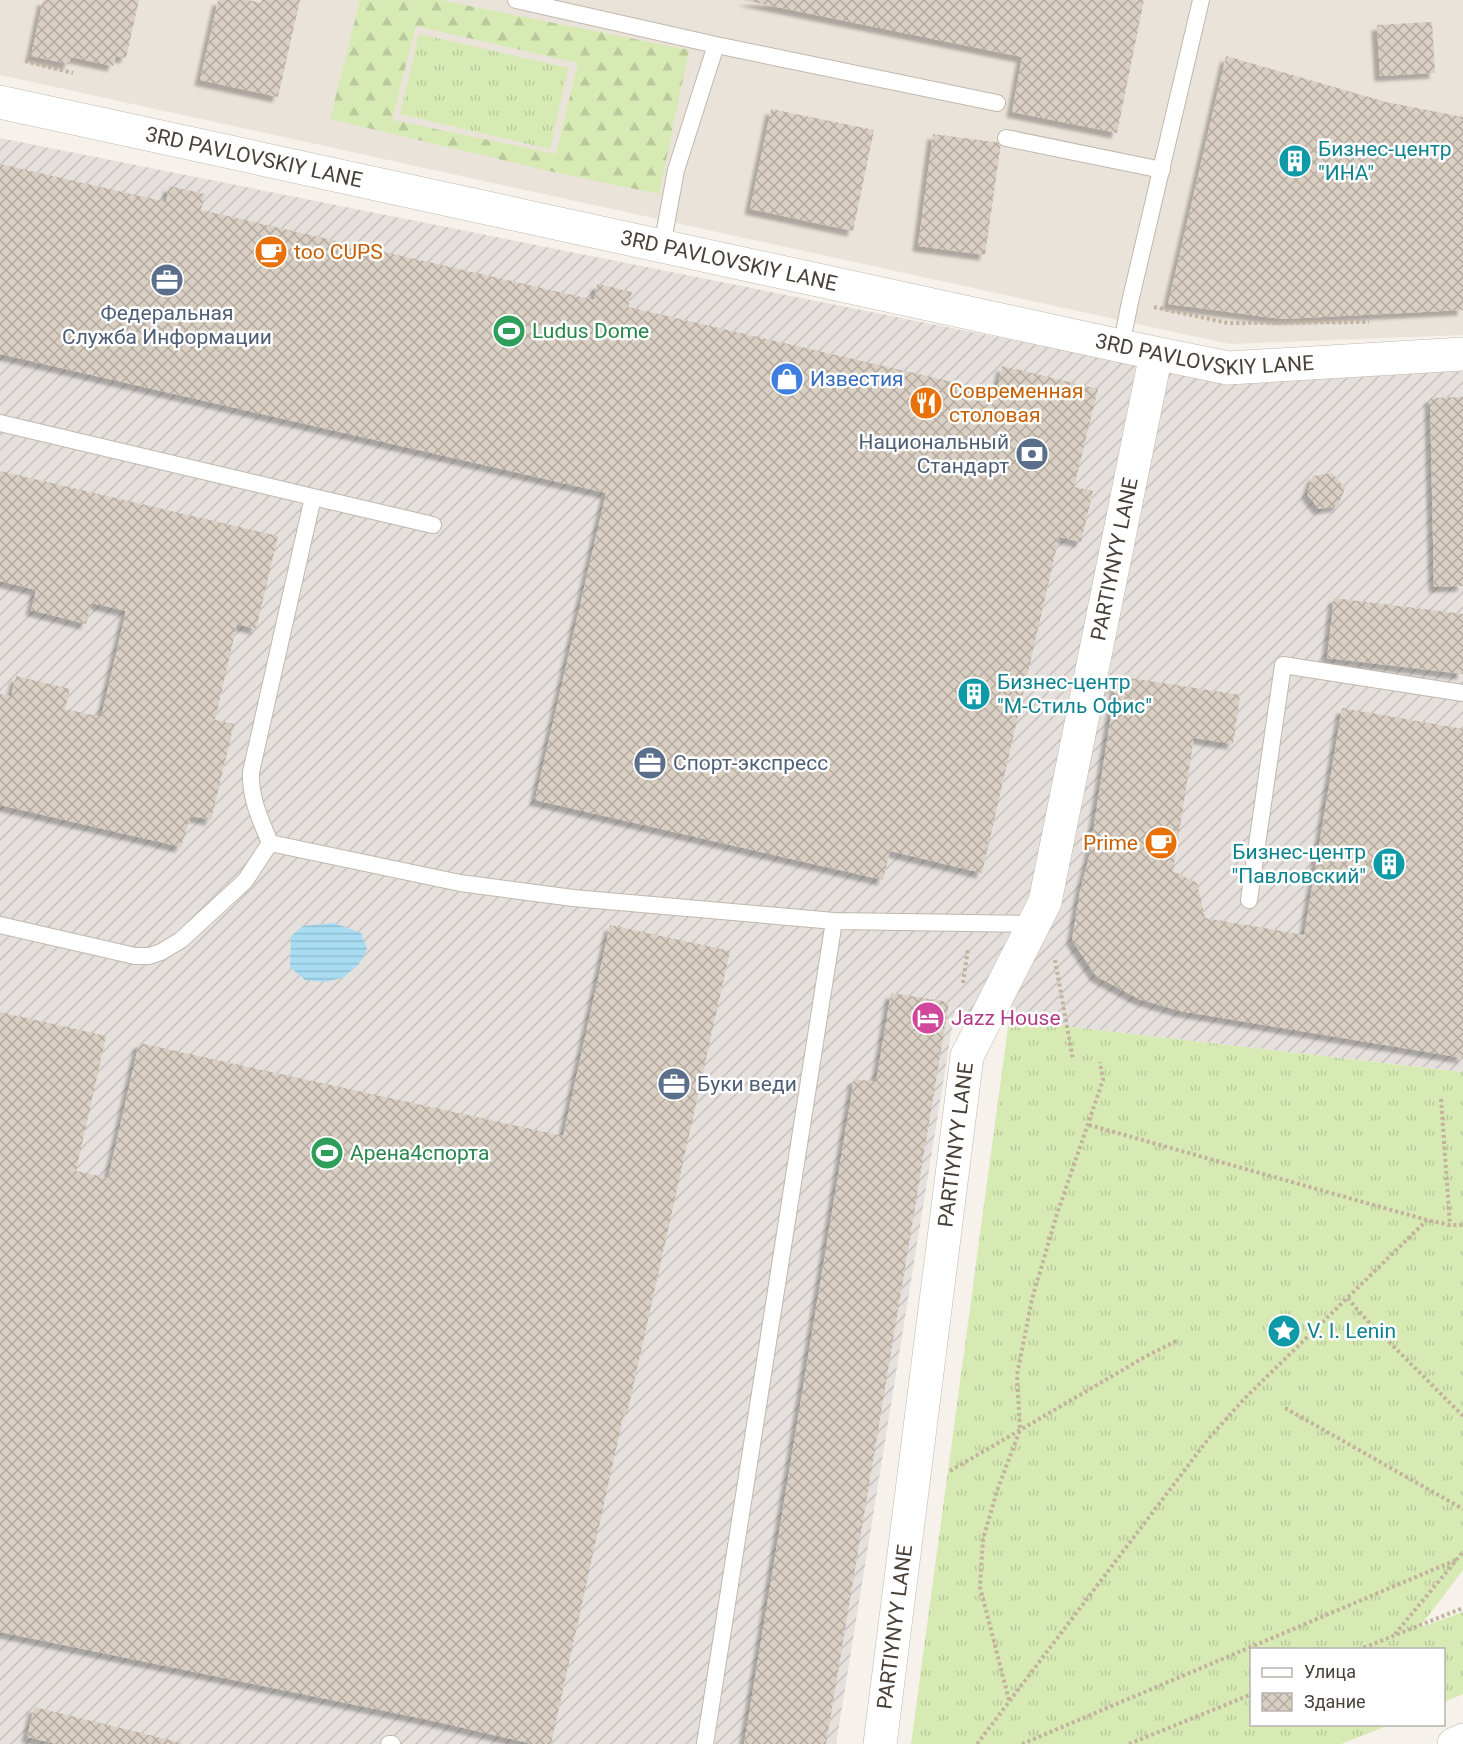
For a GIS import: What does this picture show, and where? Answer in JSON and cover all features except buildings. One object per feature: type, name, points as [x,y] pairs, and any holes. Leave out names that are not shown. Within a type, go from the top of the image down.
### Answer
[{"type":"street","name":"3RD PAVLOVSKIY LANE","points":[[0,102],[1228,368],[1463,354]]},
{"type":"street","name":"PARTIYNYY LANE","points":[[880,1744],[967,1056],[1045,902],[1156,354]]},
{"type":"street","points":[[1454,1744],[1463,1740]]},
{"type":"lane","points":[[516,0],[716,45],[997,103]]},
{"type":"lane","points":[[1121,346],[1201,0]]},
{"type":"lane","points":[[662,246],[676,170],[716,45]]},
{"type":"lane","points":[[1006,138],[1162,170]]},
{"type":"lane","points":[[0,423],[434,525]]},
{"type":"lane","points":[[270,843],[253,802],[250,772],[313,497]]},
{"type":"lane","points":[[1249,900],[1283,664],[1463,693]]},
{"type":"lane","points":[[270,843],[448,880],[573,898],[834,921],[1034,924]]},
{"type":"lane","points":[[0,925],[135,956],[149,956],[181,940],[245,880],[270,843]]},
{"type":"lane","points":[[705,1744],[834,921]]},
{"type":"path","points":[[49,67],[51,61]]},
{"type":"path","points":[[25,62],[73,73]]},
{"type":"path","points":[[1130,302],[1227,323],[1380,322]]},
{"type":"path","points":[[1055,958],[1073,1060]]},
{"type":"path","points":[[1010,1701],[981,1587],[983,1539],[998,1488],[1020,1430],[1017,1375],[1032,1299],[1057,1214],[1103,1080],[1100,1062]]},
{"type":"path","points":[[1442,1099],[1450,1225]]},
{"type":"path","points":[[1089,1125],[1427,1220],[1463,1225]]},
{"type":"path","points":[[977,1744],[1209,1438],[1245,1398],[1427,1220]]},
{"type":"path","points":[[1348,1298],[1359,1312],[1463,1416]]},
{"type":"path","points":[[913,1493],[1143,1358],[1178,1340]]},
{"type":"path","points":[[1285,1408],[1463,1509]]},
{"type":"path","points":[[1394,1635],[1463,1552]]},
{"type":"path","points":[[1022,1744],[1456,1560]]},
{"type":"path","points":[[1364,1648],[1463,1608]]},
{"type":"path","points":[[1129,1744],[1250,1694]]},
{"type":"shaded area","points":[[0,0],[1463,0],[1463,335],[1229,344],[0,75]]},
{"type":"shaded area","points":[[0,138],[1222,382],[1463,371],[1463,1072],[1009,1020],[955,1009],[836,1744],[0,1744]]},
{"type":"green space","points":[[360,0],[440,0],[689,50],[659,194],[553,172],[330,119]],"holes":[[[416,26],[578,63],[556,154],[392,120]]]},
{"type":"green space","points":[[419,34],[568,68],[550,149],[400,114]]},
{"type":"green space","points":[[1009,1020],[1463,1072],[1463,1570],[1419,1628],[1463,1612],[1463,1694],[1445,1702],[1445,1648],[1250,1648],[1250,1726],[1386,1726],[1341,1744],[911,1744]]},
{"type":"water","points":[[334,923],[361,933],[367,949],[359,964],[344,977],[326,982],[305,980],[290,967],[291,936],[303,926]]},
{"type":"place","name":"Бизнес-центр \"ИНА\"","points":[[1295,161]]},
{"type":"place","name":"too CUPS","points":[[271,252]]},
{"type":"place","name":"Федеральная Служба Информации","points":[[167,280]]},
{"type":"place","name":"Ludus Dome","points":[[509,331]]},
{"type":"place","name":"Известия","points":[[787,379]]},
{"type":"place","name":"Современная столовая","points":[[926,403]]},
{"type":"place","name":"Национальный Стандарт","points":[[1032,454]]},
{"type":"place","name":"Бизнес-центр \"М-Стиль Офис\"","points":[[974,694]]},
{"type":"place","name":"Спорт-экспресс","points":[[650,763]]},
{"type":"place","name":"Prime","points":[[1161,843]]},
{"type":"place","name":"Бизнес-центр \"Павловский\"","points":[[1389,864]]},
{"type":"place","name":"Jazz House","points":[[928,1018]]},
{"type":"place","name":"Буки веди","points":[[674,1084]]},
{"type":"place","name":"Арена4спорта","points":[[327,1153]]},
{"type":"place","name":"V. I. Lenin","points":[[1284,1331]]}]
